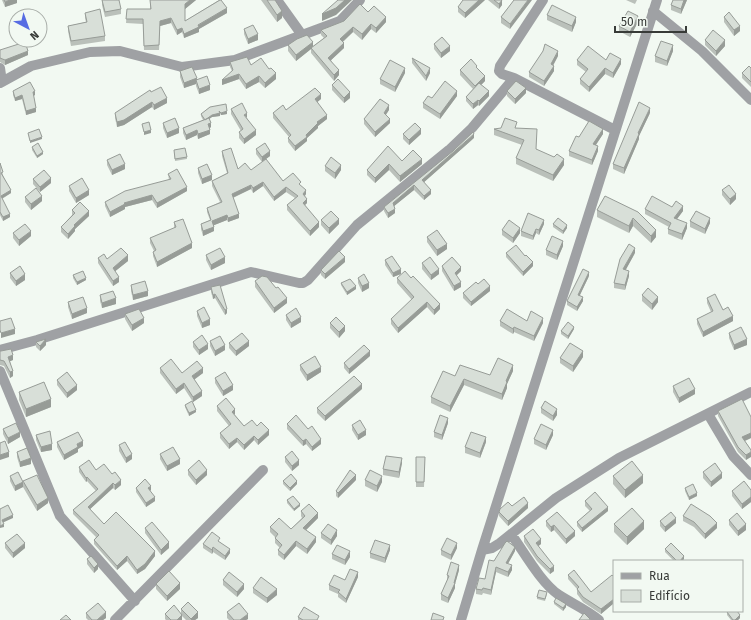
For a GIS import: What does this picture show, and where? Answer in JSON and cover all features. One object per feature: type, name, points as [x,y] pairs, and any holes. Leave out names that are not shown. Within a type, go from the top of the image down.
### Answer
[{"type":"street","points":[[277,0],[302,35]]},
{"type":"street","points":[[0,68],[1,83],[32,66],[90,52],[120,51],[182,67],[235,60],[340,21],[360,0]]},
{"type":"street","points":[[543,0],[500,66],[499,71],[502,74],[514,78],[615,130]]},
{"type":"street","points":[[461,620],[657,0]]},
{"type":"street","points":[[653,11],[702,51],[751,100]]},
{"type":"street","points":[[0,350],[37,340],[251,272],[303,283],[308,280],[357,225],[449,150],[472,128],[514,78]]},
{"type":"street","points":[[0,371],[60,516],[135,601]]},
{"type":"street","points":[[482,550],[492,548],[556,498],[619,458],[751,392]]},
{"type":"street","points":[[708,414],[733,456],[751,475]]},
{"type":"street","points":[[115,620],[263,470]]},
{"type":"street","points":[[511,534],[548,585],[559,595],[589,612],[599,620]]},
{"type":"building","points":[[102,0],[119,0],[121,9],[105,12]]},
{"type":"building","points":[[150,0],[190,0],[185,4],[185,21],[220,0],[227,8],[198,25],[199,27],[184,34],[182,28],[177,30],[171,18],[160,21],[159,45],[144,46],[143,19],[126,19],[127,9],[151,9]]},
{"type":"building","points":[[267,0],[275,0],[282,11],[277,15]]},
{"type":"building","points":[[338,0],[345,0],[336,8],[322,14]]},
{"type":"building","points":[[463,0],[479,0],[465,13],[458,7]]},
{"type":"building","points":[[494,0],[502,0],[499,4]]},
{"type":"building","points":[[514,0],[528,0],[510,24],[501,17]]},
{"type":"building","points":[[673,0],[684,0],[681,9],[671,5]]},
{"type":"building","points":[[360,4],[368,12],[374,6],[386,17],[376,28],[371,24],[362,34],[353,27],[340,39],[344,43],[328,58],[339,70],[334,75],[311,48],[327,36],[321,30],[344,21]]},
{"type":"building","points":[[552,5],[576,17],[572,26],[547,15]]},
{"type":"building","points":[[100,9],[105,36],[71,41],[68,26],[87,22],[85,13]]},
{"type":"building","points":[[628,11],[638,16],[630,32],[619,26]]},
{"type":"building","points":[[729,12],[740,26],[734,30],[724,17]]},
{"type":"building","points":[[253,25],[258,34],[248,39],[244,29]]},
{"type":"building","points":[[713,30],[725,40],[716,51],[705,40]]},
{"type":"building","points":[[307,35],[313,42],[296,55],[288,45]]},
{"type":"building","points":[[442,37],[450,46],[441,53],[434,44]]},
{"type":"building","points":[[661,41],[673,45],[667,61],[655,56]]},
{"type":"building","points":[[545,44],[558,51],[551,64],[554,66],[544,81],[529,72],[543,51]]},
{"type":"building","points":[[588,46],[606,60],[610,53],[621,59],[613,73],[605,68],[589,87],[580,79],[588,69],[577,60]]},
{"type":"building","points":[[8,47],[27,48],[28,51],[5,60],[0,58],[0,50]]},
{"type":"building","points":[[247,57],[251,65],[261,58],[269,69],[271,68],[276,73],[265,83],[259,76],[246,84],[239,74],[222,80],[233,70],[230,62]]},
{"type":"building","points":[[412,58],[430,68],[426,76]]},
{"type":"building","points":[[471,59],[477,66],[476,67],[485,76],[475,86],[460,70]]},
{"type":"building","points":[[390,60],[405,68],[395,87],[380,79]]},
{"type":"building","points":[[749,66],[751,68],[751,82],[742,73]]},
{"type":"building","points":[[192,67],[197,78],[184,83],[180,71]]},
{"type":"building","points":[[207,76],[210,85],[199,89],[196,80]]},
{"type":"building","points":[[338,79],[350,92],[344,98],[332,85]]},
{"type":"building","points":[[445,81],[457,91],[440,114],[423,103],[428,96],[432,98]]},
{"type":"building","points":[[516,81],[526,88],[515,99],[507,91]]},
{"type":"building","points":[[30,82],[35,91],[33,92],[36,108],[26,111],[22,95],[15,98],[13,91]]},
{"type":"building","points":[[479,83],[489,91],[479,101],[478,100],[473,104],[466,97]]},
{"type":"building","points":[[161,87],[167,98],[154,105],[152,102],[124,120],[117,122],[115,113],[150,90],[151,92]]},
{"type":"building","points":[[315,88],[321,94],[315,99],[327,115],[317,122],[318,123],[306,135],[307,137],[295,146],[288,138],[291,135],[273,113],[283,105],[286,110]]},
{"type":"building","points":[[380,99],[389,105],[384,113],[390,119],[375,132],[364,119]]},
{"type":"building","points":[[639,102],[650,108],[624,168],[613,164]]},
{"type":"building","points":[[242,103],[247,113],[244,115],[256,130],[244,139],[239,132],[243,129],[231,109]]},
{"type":"building","points":[[226,104],[227,111],[221,113],[219,111],[220,113],[212,115],[205,120],[201,114],[210,107]]},
{"type":"building","points":[[175,118],[179,128],[167,133],[163,123]]},
{"type":"building","points":[[209,118],[211,123],[208,124],[210,130],[198,134],[197,130],[186,135],[183,128]]},
{"type":"building","points":[[505,118],[517,122],[515,128],[537,129],[536,149],[554,157],[557,154],[564,159],[553,175],[516,158],[524,140],[494,129],[501,128]]},
{"type":"building","points":[[589,121],[603,129],[593,144],[598,146],[592,160],[569,151],[576,136],[579,137]]},
{"type":"building","points":[[149,122],[151,130],[144,132],[142,124]]},
{"type":"building","points":[[415,123],[421,129],[409,140],[403,134]]},
{"type":"building","points":[[39,129],[42,137],[30,141],[28,133]]},
{"type":"building","points":[[473,132],[474,134],[422,180],[431,190],[424,196],[414,185],[393,203],[395,209],[388,213],[384,207],[453,151]]},
{"type":"building","points":[[38,143],[43,152],[37,156],[32,147]]},
{"type":"building","points":[[265,143],[270,151],[262,157],[256,149]]},
{"type":"building","points":[[388,146],[402,161],[413,150],[422,159],[400,176],[389,164],[375,178],[367,170]]},
{"type":"building","points":[[185,148],[187,157],[175,159],[174,150]]},
{"type":"building","points":[[231,148],[238,169],[245,163],[251,170],[266,159],[283,181],[293,173],[301,182],[299,184],[306,190],[303,194],[307,199],[303,203],[319,222],[310,231],[287,205],[298,196],[286,187],[274,197],[263,182],[253,188],[251,185],[232,194],[239,214],[228,218],[227,215],[212,221],[214,227],[203,231],[201,224],[211,220],[207,208],[222,202],[212,181],[228,173],[222,151]]},
{"type":"building","points":[[120,154],[125,164],[112,170],[107,160]]},
{"type":"building","points":[[331,157],[341,165],[335,173],[325,166]]},
{"type":"building","points":[[0,163],[3,172],[1,173],[11,190],[1,196],[10,214],[3,217],[0,212]]},
{"type":"building","points":[[207,164],[212,175],[202,179],[198,168]]},
{"type":"building","points":[[177,169],[187,187],[157,203],[152,195],[124,203],[125,204],[110,212],[105,202],[125,191],[171,179],[168,174]]},
{"type":"building","points":[[44,170],[51,178],[40,187],[33,179]]},
{"type":"building","points":[[82,178],[89,190],[76,198],[69,186]]},
{"type":"building","points":[[729,185],[736,194],[730,199],[722,190]]},
{"type":"building","points":[[36,188],[42,196],[31,204],[25,197]]},
{"type":"building","points":[[605,196],[638,212],[656,230],[651,236],[633,218],[629,226],[597,210]]},
{"type":"building","points":[[652,196],[672,207],[676,201],[683,206],[674,218],[687,223],[682,234],[668,229],[671,223],[645,209]]},
{"type":"building","points":[[80,202],[89,211],[74,225],[75,226],[68,234],[61,227],[75,213],[72,210]]},
{"type":"building","points":[[331,211],[339,219],[329,228],[321,220]]},
{"type":"building","points":[[696,211],[710,218],[705,229],[690,221]]},
{"type":"building","points":[[528,213],[544,220],[539,230],[536,229],[533,236],[521,231]]},
{"type":"building","points":[[558,218],[567,225],[563,231],[553,224]]},
{"type":"building","points":[[183,219],[192,243],[157,262],[153,252],[156,250],[150,238],[176,227],[174,222]]},
{"type":"building","points":[[509,220],[520,228],[513,238],[502,230]]},
{"type":"building","points":[[25,224],[31,231],[19,240],[13,233]]},
{"type":"building","points":[[437,230],[447,244],[437,250],[427,237]]},
{"type":"building","points":[[552,236],[563,241],[557,255],[546,250]]},
{"type":"building","points":[[629,244],[635,248],[623,269],[629,271],[625,285],[614,283],[620,259]]},
{"type":"building","points":[[516,245],[525,256],[526,255],[533,262],[523,272],[506,253]]},
{"type":"building","points":[[121,248],[128,255],[113,268],[119,277],[113,281],[98,258],[104,254],[107,259]]},
{"type":"building","points":[[220,248],[225,257],[211,265],[206,255]]},
{"type":"building","points":[[339,251],[345,257],[325,274],[321,270]]},
{"type":"building","points":[[392,256],[401,269],[393,273],[385,260]]},
{"type":"building","points":[[430,257],[439,269],[431,275],[422,263]]},
{"type":"building","points":[[452,257],[461,267],[455,273],[461,282],[454,286],[442,266]]},
{"type":"building","points":[[20,266],[25,274],[16,281],[10,273]]},
{"type":"building","points":[[583,269],[589,272],[578,295],[583,297],[577,307],[567,301]]},
{"type":"building","points":[[83,271],[86,278],[77,282],[73,275]]},
{"type":"building","points":[[405,271],[411,278],[413,276],[440,304],[434,310],[427,302],[398,328],[391,319],[414,297],[397,278]]},
{"type":"building","points":[[364,274],[369,283],[362,286],[358,278]]},
{"type":"building","points":[[262,276],[267,277],[287,298],[274,308],[255,281]]},
{"type":"building","points":[[350,279],[356,286],[347,292],[341,283]]},
{"type":"building","points":[[484,279],[490,286],[471,302],[463,293],[476,282],[478,284]]},
{"type":"building","points":[[145,281],[148,291],[133,295],[131,285]]},
{"type":"building","points":[[220,285],[227,309],[225,310],[215,294],[213,295],[211,287]]},
{"type":"building","points":[[648,288],[658,297],[652,304],[642,295]]},
{"type":"building","points":[[113,291],[116,298],[102,303],[100,295]]},
{"type":"building","points":[[715,294],[723,310],[728,307],[733,316],[703,332],[697,319],[713,311],[707,298]]},
{"type":"building","points":[[83,297],[87,308],[72,314],[68,302]]},
{"type":"building","points":[[204,307],[210,319],[202,323],[197,311]]},
{"type":"building","points":[[296,308],[301,317],[291,323],[286,315]]},
{"type":"building","points":[[139,309],[144,318],[132,325],[125,314]]},
{"type":"building","points":[[507,309],[527,321],[531,311],[543,318],[534,336],[514,327],[513,329],[500,321]]},
{"type":"building","points":[[336,317],[345,326],[339,332],[330,323]]},
{"type":"building","points":[[11,318],[15,329],[1,333],[0,321]]},
{"type":"building","points":[[568,322],[574,327],[568,336],[561,331]]},
{"type":"building","points":[[741,327],[747,339],[734,345],[729,333]]},
{"type":"building","points":[[242,333],[249,341],[236,351],[229,343]]},
{"type":"building","points":[[202,335],[208,344],[199,350],[193,342]]},
{"type":"building","points":[[220,336],[225,345],[215,351],[210,341]]},
{"type":"building","points":[[46,339],[40,346],[36,342]]},
{"type":"building","points":[[570,343],[583,351],[573,366],[560,358]]},
{"type":"building","points":[[364,345],[370,351],[349,369],[344,363]]},
{"type":"building","points":[[11,349],[13,355],[8,357],[13,371],[10,372],[4,361],[0,360],[0,351]]},
{"type":"building","points":[[315,356],[321,367],[307,375],[300,365]]},
{"type":"building","points":[[498,358],[513,365],[502,394],[464,379],[450,406],[431,397],[443,371],[455,376],[460,365],[490,375]]},
{"type":"building","points":[[171,359],[182,373],[197,361],[203,368],[192,376],[202,391],[193,397],[184,383],[176,389],[160,368]]},
{"type":"building","points":[[67,372],[77,385],[67,393],[57,380]]},
{"type":"building","points":[[225,372],[233,385],[223,391],[215,378]]},
{"type":"building","points":[[354,376],[362,384],[325,416],[317,408]]},
{"type":"building","points":[[689,378],[695,389],[679,398],[673,386]]},
{"type":"building","points":[[44,382],[51,399],[26,409],[19,392]]},
{"type":"building","points":[[226,398],[235,409],[232,412],[244,426],[252,420],[257,426],[261,422],[269,430],[258,440],[254,436],[244,445],[237,438],[229,444],[220,433],[231,424],[217,406]]},
{"type":"building","points":[[742,399],[751,417],[751,433],[742,437],[751,450],[751,452],[746,455],[738,447],[718,411]]},
{"type":"building","points":[[192,401],[196,410],[189,413],[185,405]]},
{"type":"building","points":[[545,401],[557,409],[553,416],[541,408]]},
{"type":"building","points":[[296,415],[308,429],[312,426],[321,439],[312,447],[306,439],[303,441],[287,424]]},
{"type":"building","points":[[440,415],[448,418],[442,435],[434,432]]},
{"type":"building","points":[[360,420],[366,430],[358,435],[352,425]]},
{"type":"building","points":[[16,423],[20,432],[8,438],[3,429]]},
{"type":"building","points":[[541,424],[553,430],[546,445],[534,439]]},
{"type":"building","points":[[50,431],[52,444],[41,447],[36,435]]},
{"type":"building","points":[[78,432],[83,441],[77,444],[78,447],[64,455],[57,442]]},
{"type":"building","points":[[471,432],[486,437],[480,453],[465,447]]},
{"type":"building","points":[[5,441],[9,452],[0,455],[0,443]]},
{"type":"building","points":[[125,442],[132,454],[126,458],[119,445]]},
{"type":"building","points":[[173,447],[180,459],[167,466],[160,454]]},
{"type":"building","points":[[27,448],[31,458],[20,462],[17,452]]},
{"type":"building","points":[[292,451],[299,460],[292,466],[285,457]]},
{"type":"building","points":[[386,456],[402,458],[399,472],[383,469]]},
{"type":"building","points":[[416,457],[425,457],[424,482],[416,482]]},
{"type":"building","points":[[89,460],[96,470],[104,464],[112,474],[115,472],[121,480],[115,485],[113,483],[88,507],[104,524],[116,512],[155,551],[145,564],[137,570],[127,556],[117,566],[94,540],[99,535],[73,510],[98,489],[87,477],[86,478],[79,467]]},
{"type":"building","points":[[199,460],[207,470],[196,480],[188,470]]},
{"type":"building","points":[[632,461],[643,475],[625,490],[613,476]]},
{"type":"building","points":[[715,463],[722,473],[711,482],[703,472]]},
{"type":"building","points":[[350,470],[356,475],[338,493],[336,491]]},
{"type":"building","points":[[370,470],[382,476],[377,486],[365,480]]},
{"type":"building","points":[[18,472],[23,482],[15,486],[10,476]]},
{"type":"building","points":[[291,474],[297,481],[290,488],[283,481]]},
{"type":"building","points":[[37,475],[48,498],[37,505],[23,481]]},
{"type":"building","points":[[145,479],[151,486],[148,488],[155,497],[146,503],[136,488]]},
{"type":"building","points":[[744,481],[751,490],[751,497],[742,504],[732,491]]},
{"type":"building","points":[[693,484],[697,493],[689,497],[685,488]]},
{"type":"building","points":[[595,492],[608,507],[582,528],[577,522],[592,509],[585,501]]},
{"type":"building","points":[[293,496],[300,504],[294,509],[287,500]]},
{"type":"building","points":[[524,497],[528,503],[508,521],[499,512],[500,509],[508,502],[512,506]]},
{"type":"building","points":[[309,504],[318,513],[303,528],[316,537],[307,549],[296,541],[284,555],[278,550],[282,545],[275,538],[278,534],[270,527],[279,518],[291,529],[305,516],[301,511]]},
{"type":"building","points":[[691,504],[710,516],[717,523],[705,534],[694,522],[683,516]]},
{"type":"building","points":[[8,505],[13,515],[2,520],[4,524],[0,526],[0,509]]},
{"type":"building","points":[[632,508],[644,521],[627,537],[614,524]]},
{"type":"building","points":[[557,512],[575,531],[566,539],[554,525],[551,527],[546,521]]},
{"type":"building","points":[[671,512],[676,518],[665,527],[660,521]]},
{"type":"building","points":[[737,513],[746,524],[738,531],[729,520]]},
{"type":"building","points":[[152,522],[169,542],[161,550],[145,528]]},
{"type":"building","points":[[328,524],[337,530],[331,540],[321,533]]},
{"type":"building","points":[[533,529],[541,539],[536,543],[554,566],[550,569],[537,556],[524,536]]},
{"type":"building","points":[[212,532],[220,538],[218,541],[230,549],[225,556],[213,547],[212,550],[203,544]]},
{"type":"building","points":[[17,534],[25,543],[13,553],[5,543]]},
{"type":"building","points":[[447,538],[457,543],[451,555],[441,550]]},
{"type":"building","points":[[375,540],[390,545],[385,558],[370,553]]},
{"type":"building","points":[[507,541],[515,547],[506,563],[512,565],[508,572],[496,567],[491,590],[483,588],[482,590],[476,589],[479,578],[485,579],[489,560],[494,561]]},
{"type":"building","points":[[671,543],[684,556],[681,560],[676,560],[665,549]]},
{"type":"building","points":[[337,545],[350,551],[345,560],[332,554]]},
{"type":"building","points":[[91,556],[98,564],[94,568],[87,559]]},
{"type":"building","points":[[451,562],[459,565],[455,583],[448,598],[441,594],[449,576],[447,575]]},
{"type":"building","points":[[350,569],[358,572],[346,599],[338,592],[340,590],[329,585],[334,575],[345,580]]},
{"type":"building","points":[[574,570],[591,592],[612,575],[613,600],[601,609],[583,597],[577,589],[579,587],[568,575]]},
{"type":"building","points":[[169,571],[180,583],[167,596],[156,584]]},
{"type":"building","points":[[229,572],[244,584],[237,592],[223,580]]},
{"type":"building","points":[[261,577],[277,589],[267,598],[253,588]]},
{"type":"building","points":[[539,590],[547,592],[545,599],[537,597]]},
{"type":"building","points":[[556,598],[566,604],[563,608],[554,602]]},
{"type":"building","points":[[188,602],[198,612],[191,619],[181,609]]},
{"type":"building","points":[[98,603],[106,612],[97,620],[92,620],[86,613]]},
{"type":"building","points":[[239,603],[248,614],[240,620],[234,620],[227,612]]},
{"type":"building","points":[[174,605],[182,615],[177,620],[171,620],[165,614]]},
{"type":"building","points":[[304,607],[319,616],[317,620],[303,620],[298,617]]},
{"type":"building","points":[[727,612],[738,612],[740,615],[733,620]]},
{"type":"building","points":[[433,613],[444,617],[443,620],[431,620]]},
{"type":"building","points":[[584,613],[590,619],[590,620],[579,620]]},
{"type":"building","points":[[66,615],[71,620],[60,620]]}]
